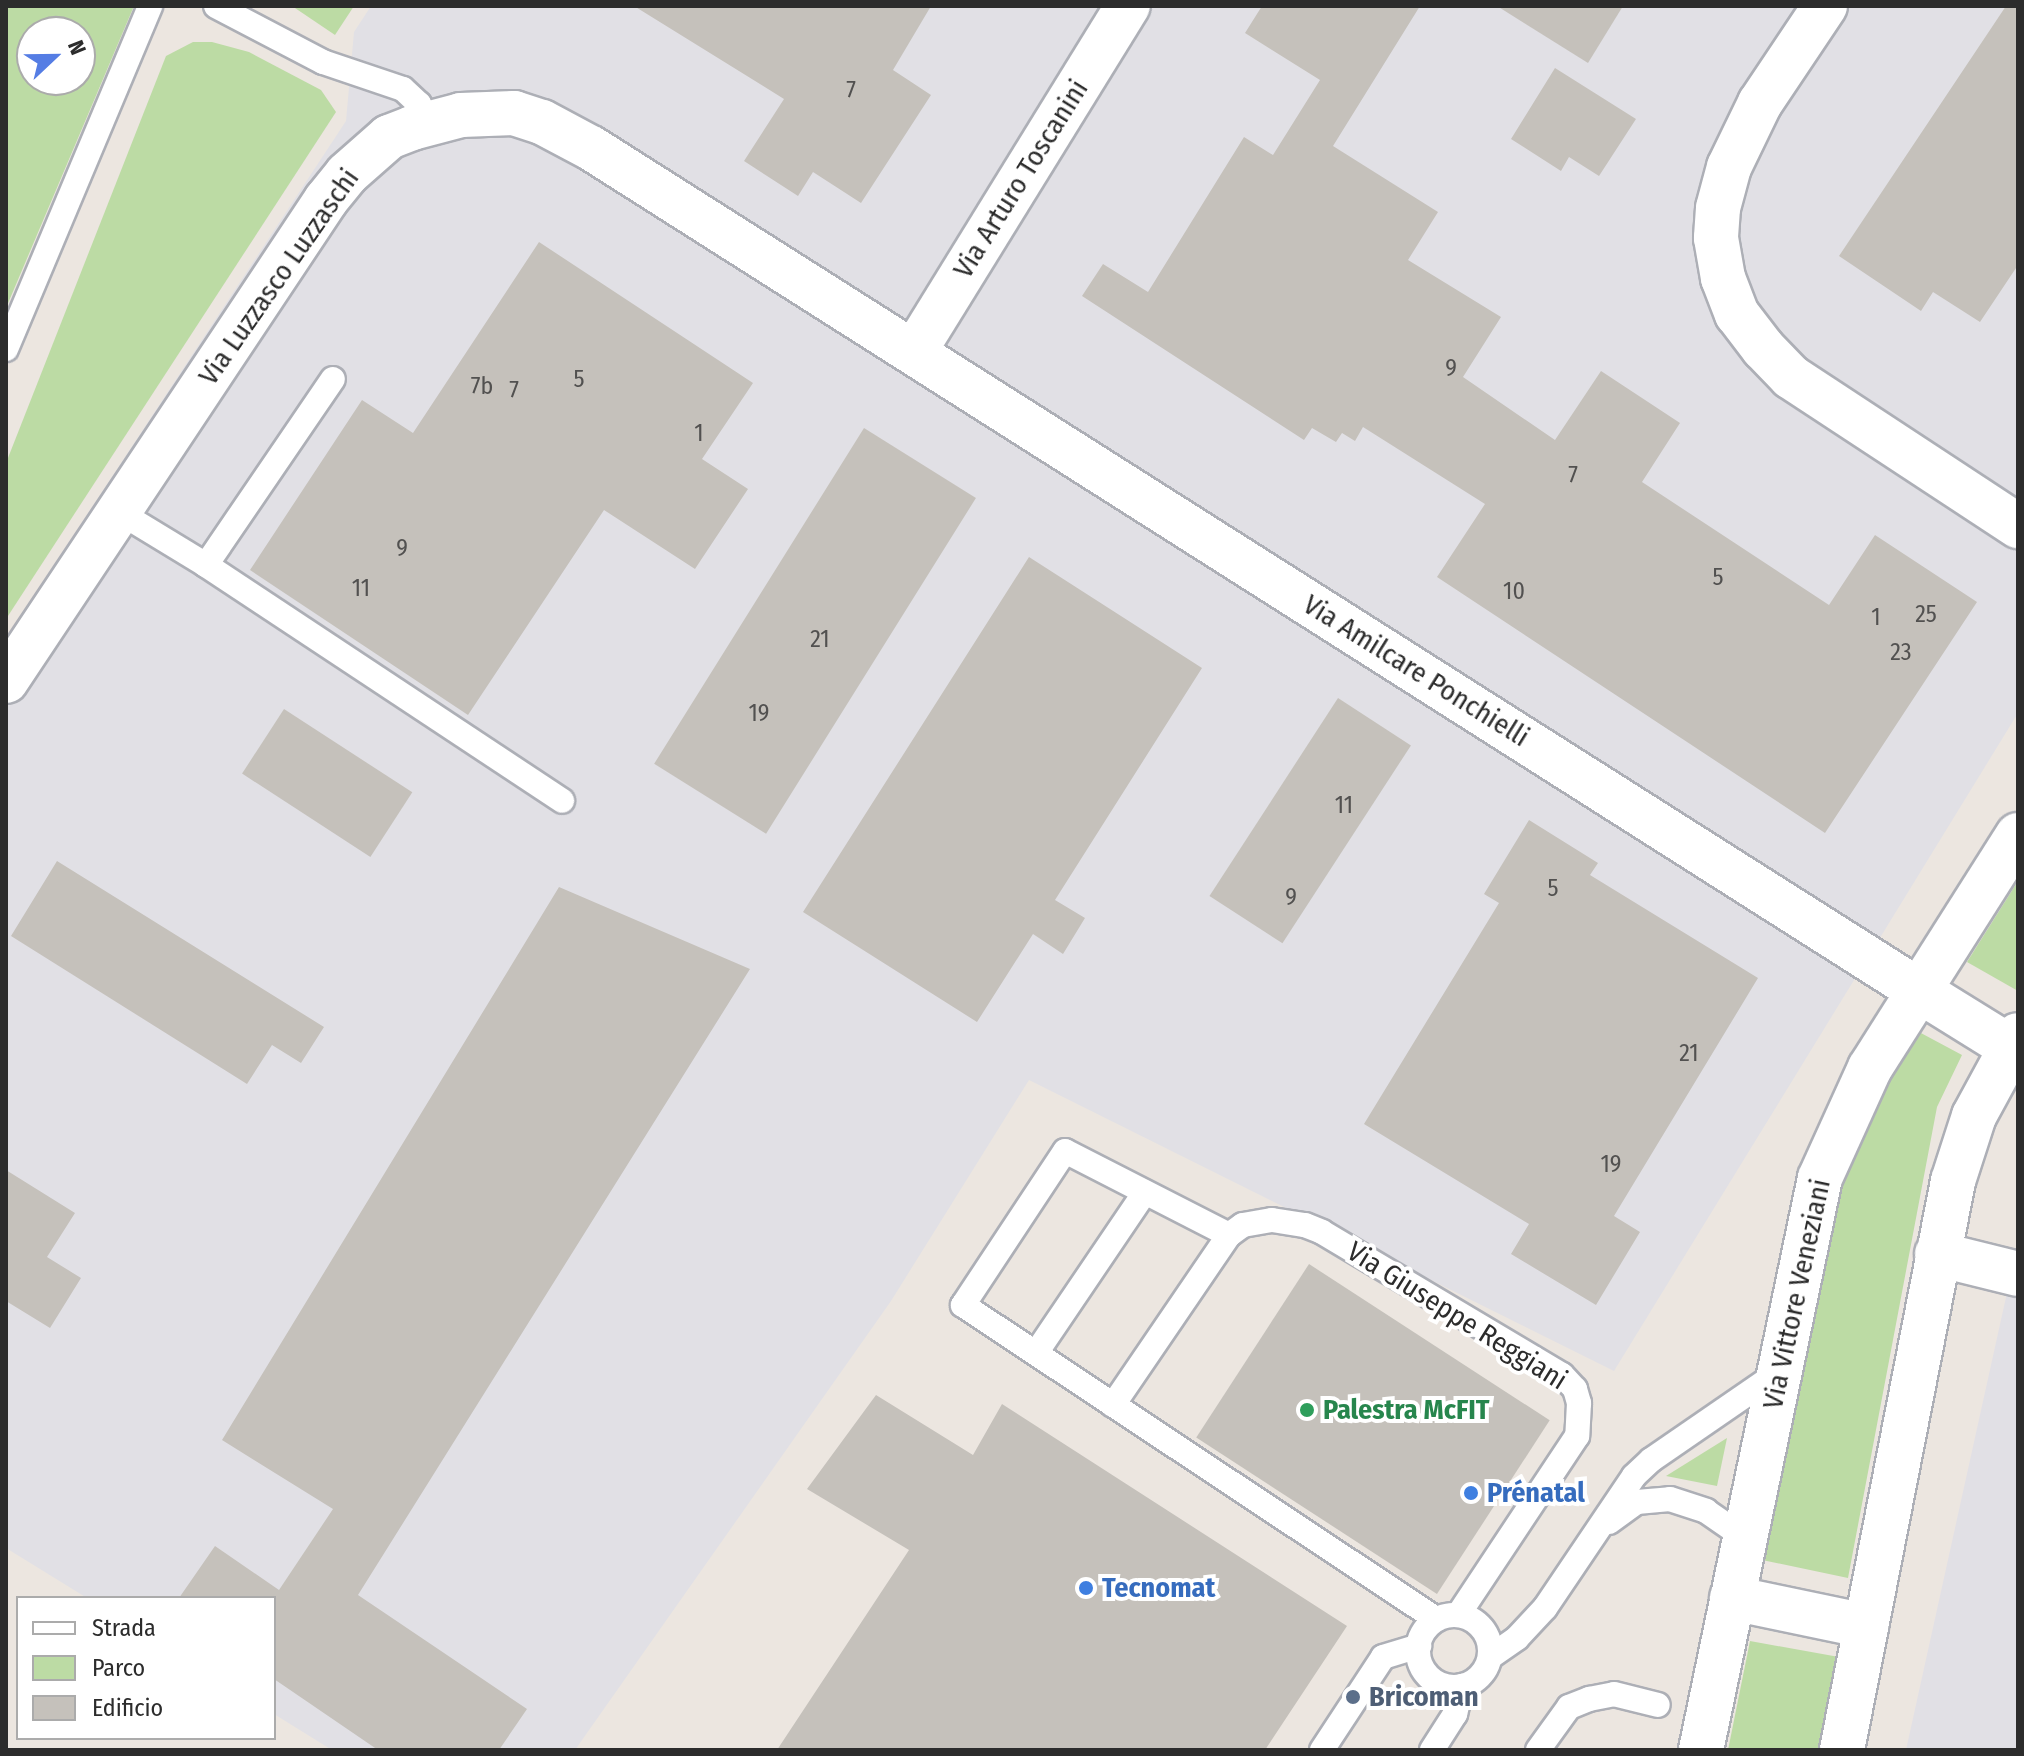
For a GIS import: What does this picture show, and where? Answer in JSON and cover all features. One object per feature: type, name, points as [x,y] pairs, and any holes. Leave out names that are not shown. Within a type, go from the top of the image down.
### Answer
[{"type":"street","name":"Via Arturo Toscanini","points":[[914,352],[1128,6]]},
{"type":"street","points":[[1825,6],[1760,103],[1729,167],[1718,208],[1716,238],[1723,278],[1737,314],[1791,377],[2018,526]]},
{"type":"street","name":"Via Luzzasco Luzzaschi","points":[[6,681],[326,200],[366,154],[389,137],[427,123],[489,112],[514,113],[542,122],[591,148],[914,352]]},
{"type":"street","name":"Via Amilcare Ponchielli","points":[[914,352],[1918,990],[2014,1041]]},
{"type":"street","name":"Via Vittore Veneziani","points":[[1701,1750],[1820,1178],[1859,1089],[1918,990],[2018,835]]},
{"type":"street","points":[[1842,1750],[1953,1181],[1974,1116],[2014,1041]]},
{"type":"street","points":[[1937,1254],[2018,1274]]},
{"type":"street","points":[[1732,1598],[1866,1626]]},
{"type":"lane","points":[[6,349],[150,6]]},
{"type":"lane","points":[[216,6],[323,62],[403,89],[419,104],[427,123]]},
{"type":"lane","points":[[206,565],[333,379]]},
{"type":"lane","points":[[119,512],[206,565],[562,801]]},
{"type":"lane","points":[[1113,1405],[1229,1235],[1065,1151],[963,1305],[1113,1405],[1447,1617],[1472,1620],[1482,1628],[1490,1646],[1490,1657]]},
{"type":"lane","points":[[1036,1353],[1145,1192]]},
{"type":"lane","name":"Via Giuseppe Reggiani","points":[[1229,1235],[1254,1221],[1305,1225],[1562,1375],[1575,1389],[1580,1420],[1577,1436],[1447,1617]]},
{"type":"lane","points":[[1447,1617],[1422,1634],[1419,1646],[1423,1668],[1432,1679],[1447,1686],[1462,1686],[1480,1676],[1490,1657],[1531,1625],[1623,1490],[1651,1460],[1779,1372]]},
{"type":"lane","points":[[1593,1536],[1625,1508],[1649,1499],[1670,1499],[1698,1507],[1745,1538]]},
{"type":"lane","points":[[1322,1750],[1383,1657],[1419,1646]]},
{"type":"lane","points":[[1432,1750],[1455,1714],[1462,1686]]},
{"type":"lane","points":[[1538,1750],[1569,1707],[1589,1699],[1614,1694],[1658,1705]]},
{"type":"shaded area","points":[[371,6],[2018,6],[2018,713],[1614,1371],[1029,1080],[891,1301],[575,1750],[332,1750],[276,1715],[276,1596],[84,1596],[6,1548],[6,638],[346,121],[354,32]]},
{"type":"shaded area","points":[[2018,1243],[2018,1750],[1906,1750]]},
{"type":"green space","points":[[6,6],[134,6],[96,96],[96,16],[16,16],[16,96],[96,96],[6,308]]},
{"type":"green space","points":[[292,6],[354,6],[335,35]]},
{"type":"green space","points":[[193,42],[212,42],[249,52],[321,90],[336,112],[6,619],[6,463],[166,56]]},
{"type":"green space","points":[[2018,881],[2018,991],[1967,962]]},
{"type":"green space","points":[[1919,1032],[1962,1055],[1937,1107],[1848,1578],[1762,1560],[1839,1193],[1875,1106]]},
{"type":"green space","points":[[1727,1438],[1717,1486],[1666,1476]]},
{"type":"green space","points":[[1750,1641],[1839,1657],[1821,1750],[1728,1750]]},
{"type":"building","points":[[634,6],[931,6],[893,70],[931,95],[861,203],[813,172],[798,196],[744,161],[784,99]]},
{"type":"building","points":[[1262,6],[1420,6],[1333,146],[1438,212],[1408,260],[1501,317],[1463,377],[1555,440],[1601,371],[1680,423],[1642,482],[1829,605],[1875,535],[1977,602],[1825,833],[1437,577],[1485,504],[1363,427],[1355,441],[1342,433],[1336,442],[1312,428],[1304,440],[1082,296],[1103,264],[1148,292],[1244,137],[1273,155],[1320,80],[1245,33]]},
{"type":"building","points":[[1497,6],[1623,6],[1588,63]]},
{"type":"building","points":[[2006,6],[2018,6],[2018,265],[1980,322],[1933,292],[1921,311],[1839,256]]},
{"type":"building","points":[[1555,68],[1636,119],[1599,176],[1569,157],[1561,171],[1511,139]]},
{"type":"building","points":[[539,242],[753,383],[702,459],[748,489],[695,569],[604,510],[468,715],[250,570],[362,400],[413,433]]},
{"type":"building","points":[[864,428],[976,498],[766,834],[654,764]]},
{"type":"building","points":[[1029,557],[1202,668],[1055,900],[1085,918],[1063,954],[1033,934],[977,1022],[803,912]]},
{"type":"building","points":[[1338,698],[1411,745],[1282,943],[1209,896]]},
{"type":"building","points":[[284,709],[412,792],[370,857],[242,774]]},
{"type":"building","points":[[1529,820],[1598,863],[1590,875],[1758,978],[1614,1216],[1640,1232],[1596,1305],[1511,1254],[1529,1224],[1364,1124],[1499,903],[1484,894]]},
{"type":"building","points":[[57,861],[324,1027],[301,1063],[272,1045],[247,1084],[11,936]]},
{"type":"building","points":[[559,887],[750,969],[358,1595],[527,1709],[499,1750],[378,1750],[276,1680],[276,1596],[180,1596],[215,1546],[279,1590],[333,1509],[222,1440]]},
{"type":"building","points":[[6,1170],[75,1213],[47,1257],[81,1278],[50,1328],[6,1301]]},
{"type":"building","points":[[1309,1264],[1550,1420],[1437,1594],[1196,1438]]},
{"type":"building","name":"Tecnomat","points":[[876,1395],[973,1455],[1002,1404],[1347,1626],[1265,1750],[777,1750],[909,1550],[807,1489]]},
{"type":"place","name":"Palestra McFIT","points":[[1307,1410]]},
{"type":"place","name":"Prénatal","points":[[1471,1493]]},
{"type":"place","name":"Tecnomat","points":[[1086,1588]]},
{"type":"place","name":"Bricoman","points":[[1353,1697]]}]
